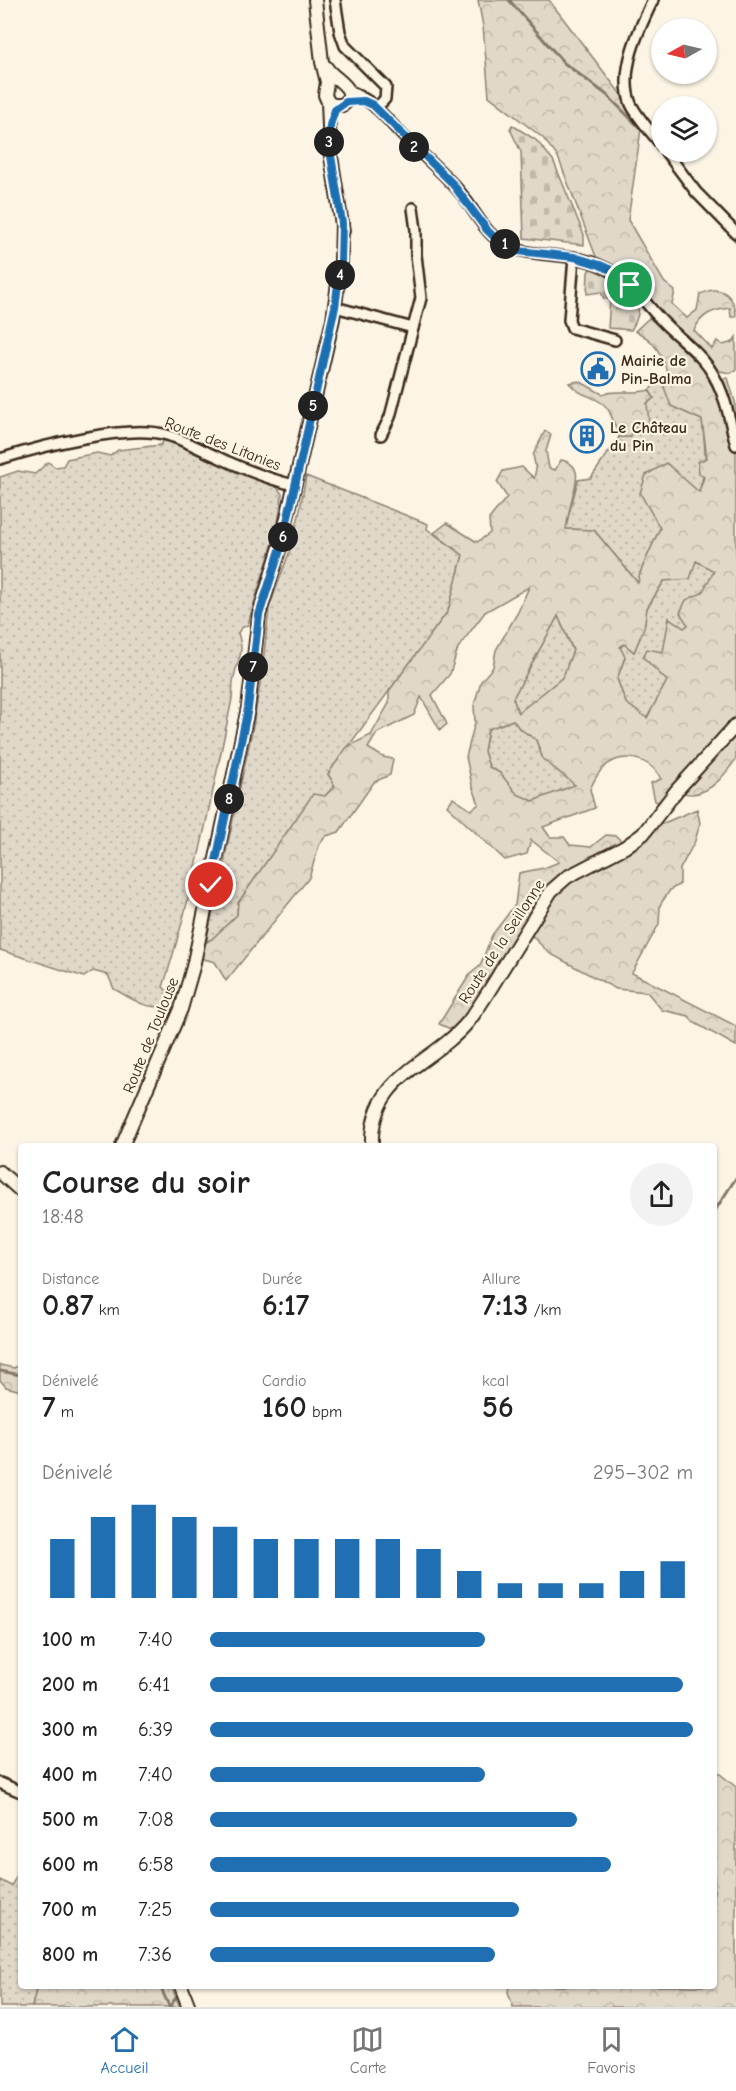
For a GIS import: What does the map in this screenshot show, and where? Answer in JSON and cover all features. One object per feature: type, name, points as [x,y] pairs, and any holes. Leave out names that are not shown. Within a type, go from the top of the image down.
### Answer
[{"type":"street","points":[[315,0],[321,55],[333,84]]},
{"type":"street","points":[[333,84],[325,94],[341,100],[373,105],[385,99],[386,87],[345,46],[340,32],[335,0]]},
{"type":"street","points":[[651,131],[631,104],[627,82],[631,54],[653,0]]},
{"type":"street","points":[[333,84],[346,84],[341,100]]},
{"type":"street","name":"Route de Toulouse","points":[[123,1143],[181,1009],[193,967],[248,708],[259,615],[282,544],[294,485],[339,308],[342,223],[329,137],[333,115],[341,100]]},
{"type":"street","points":[[373,105],[452,183],[495,238],[518,251],[574,257],[600,265],[623,279],[712,372],[722,394],[736,445]]},
{"type":"street","points":[[674,162],[696,192],[736,233]]},
{"type":"street","points":[[381,435],[390,417],[421,298],[413,208]]},
{"type":"street","points":[[574,257],[569,320],[572,328],[615,340]]},
{"type":"street","points":[[339,308],[413,328]]},
{"type":"street","name":"Route des Litanies","points":[[0,459],[63,443],[125,432],[153,432],[178,438],[266,478],[294,485]]},
{"type":"street","name":"Route de la Seillonne","points":[[372,1143],[376,1117],[387,1092],[401,1076],[448,1042],[468,1021],[551,891],[567,877],[625,847],[643,834],[677,790],[736,725]]},
{"type":"street","points":[[0,1172],[18,1188]]},
{"type":"street","points":[[0,1783],[18,1791]]},
{"type":"street","points":[[182,1989],[189,2007]]},
{"type":"green space","points":[[478,0],[549,0],[642,122],[628,220],[664,282],[675,291],[672,304],[687,318],[697,310],[700,294],[714,290],[728,295],[735,307],[736,317],[731,317],[730,308],[718,310],[704,317],[694,330],[712,349],[717,341],[723,345],[733,342],[736,337],[736,370],[730,373],[715,370],[703,354],[687,342],[683,349],[702,368],[722,404],[722,379],[728,378],[736,405],[736,759],[718,781],[706,790],[690,794],[674,789],[663,804],[655,801],[651,783],[661,779],[650,765],[634,759],[617,759],[602,769],[590,789],[595,808],[543,827],[550,837],[564,837],[570,845],[591,847],[606,835],[616,836],[631,850],[659,825],[697,809],[700,823],[695,841],[680,869],[680,884],[670,890],[660,905],[659,924],[632,973],[736,1026],[736,1046],[693,1022],[689,1016],[662,1010],[647,992],[616,989],[549,953],[528,932],[511,947],[492,972],[477,1007],[455,1031],[439,1024],[470,974],[480,966],[492,935],[515,905],[519,873],[544,868],[559,862],[531,840],[527,854],[505,860],[447,806],[453,798],[471,810],[479,804],[466,757],[475,722],[474,705],[481,681],[493,667],[496,650],[518,612],[529,587],[485,612],[458,648],[450,674],[432,695],[447,724],[440,730],[421,697],[414,715],[377,733],[368,748],[383,757],[393,759],[390,775],[374,782],[339,832],[326,836],[319,845],[309,878],[226,981],[215,962],[200,958],[203,944],[212,939],[237,915],[238,903],[313,794],[325,796],[335,786],[328,774],[347,747],[371,735],[389,703],[389,691],[448,611],[463,555],[434,533],[447,523],[477,542],[490,533],[489,519],[507,497],[497,482],[503,471],[522,467],[534,478],[536,469],[533,455],[545,431],[551,435],[546,451],[549,468],[555,470],[561,460],[568,462],[575,469],[576,484],[566,529],[594,530],[638,583],[640,573],[660,528],[640,493],[646,475],[666,463],[699,492],[704,477],[699,473],[698,462],[707,458],[702,420],[671,406],[664,387],[669,380],[662,357],[648,339],[635,331],[649,318],[659,326],[664,319],[647,300],[637,284],[598,262],[558,157],[543,138],[489,96],[483,26]],"holes":[[[696,561],[714,571],[702,593],[686,600],[680,613],[688,625],[684,628],[669,618],[663,652],[647,649],[643,657],[667,681],[647,718],[626,703],[617,679],[625,657],[620,647],[624,644],[634,652],[644,628],[647,608],[664,581],[690,579]],[[558,616],[573,650],[563,677],[518,713],[513,698]],[[513,720],[519,728],[536,740],[543,759],[575,785],[533,801],[517,794],[500,773],[489,767],[484,751],[488,729]]]},
{"type":"green space","points":[[512,125],[536,140],[553,160],[584,235],[584,245],[524,238],[521,152],[510,129]]},
{"type":"green space","points":[[591,268],[618,280],[634,296],[638,313],[631,330],[608,328],[610,299],[604,299],[601,292],[587,294],[588,272]]},
{"type":"green space","points":[[666,376],[669,380],[671,406],[702,420],[705,448],[704,473],[699,492],[641,493],[660,528],[640,573],[638,583],[594,530],[565,529],[578,480],[591,478],[619,437],[630,437],[639,416],[654,398],[649,390]]},
{"type":"green space","points":[[579,381],[602,394],[649,390],[654,398],[647,403],[649,423],[633,427],[631,437],[619,437],[605,406],[578,391],[569,383]]},
{"type":"green space","points":[[164,439],[277,487],[282,494],[273,544],[248,625],[241,628],[238,633],[241,651],[233,680],[232,699],[217,771],[193,880],[163,987],[169,993],[166,1004],[153,1007],[140,1003],[114,989],[108,975],[93,971],[84,977],[0,950],[0,477],[18,471],[35,474],[48,462],[55,467],[63,466],[67,459],[97,453],[110,456],[118,450],[161,445]]},
{"type":"green space","points":[[306,476],[428,524],[427,529],[463,555],[448,611],[328,774],[335,785],[325,796],[313,795],[238,903],[237,915],[206,942],[215,902],[220,898],[225,881],[225,857],[253,726],[269,608],[289,553]]},
{"type":"green space","points":[[696,560],[714,570],[689,625],[684,629],[669,618],[667,681],[647,718],[626,704],[617,679],[625,657],[620,648],[624,644],[634,652],[644,628],[647,608],[664,581]]},
{"type":"green space","points":[[558,616],[573,651],[563,677],[518,714],[513,698]]},
{"type":"green space","points":[[513,720],[519,728],[536,740],[543,759],[576,785],[533,801],[516,794],[500,773],[489,767],[484,751],[488,729]]},
{"type":"green space","points":[[0,1365],[14,1368],[18,1366],[18,1390],[6,1387],[0,1380]]},
{"type":"green space","points":[[717,1771],[736,1787],[736,2007],[513,2007],[508,1989],[717,1989]]},
{"type":"green space","points":[[18,1873],[18,1989],[36,1989],[32,2007],[0,2007],[0,1880],[11,1886]]},
{"type":"green space","points":[[36,1989],[172,1989],[180,2007],[32,2007]]},
{"type":"waterway","points":[[509,0],[564,63],[607,95],[651,139]]},
{"type":"waterway","points":[[695,197],[736,241]]},
{"type":"waterway","points":[[717,1207],[736,1178]]},
{"type":"waterway","points":[[0,1371],[18,1374]]},
{"type":"waterway","points":[[161,1989],[169,2006]]},
{"type":"waterway","points":[[169,2007],[179,1994]]},
{"type":"place","name":"Mairie de Pin-Balma","points":[[598,369]]},
{"type":"place","name":"Le Château du Pin","points":[[587,436]]},
{"type":"route","points":[[211,885],[248,708],[259,615],[282,544],[335,307],[341,262],[342,223],[329,137],[335,110],[338,106],[352,101],[364,101],[373,105],[452,183],[487,230],[509,247],[528,253],[574,257],[588,261],[611,270],[630,285]]}]
